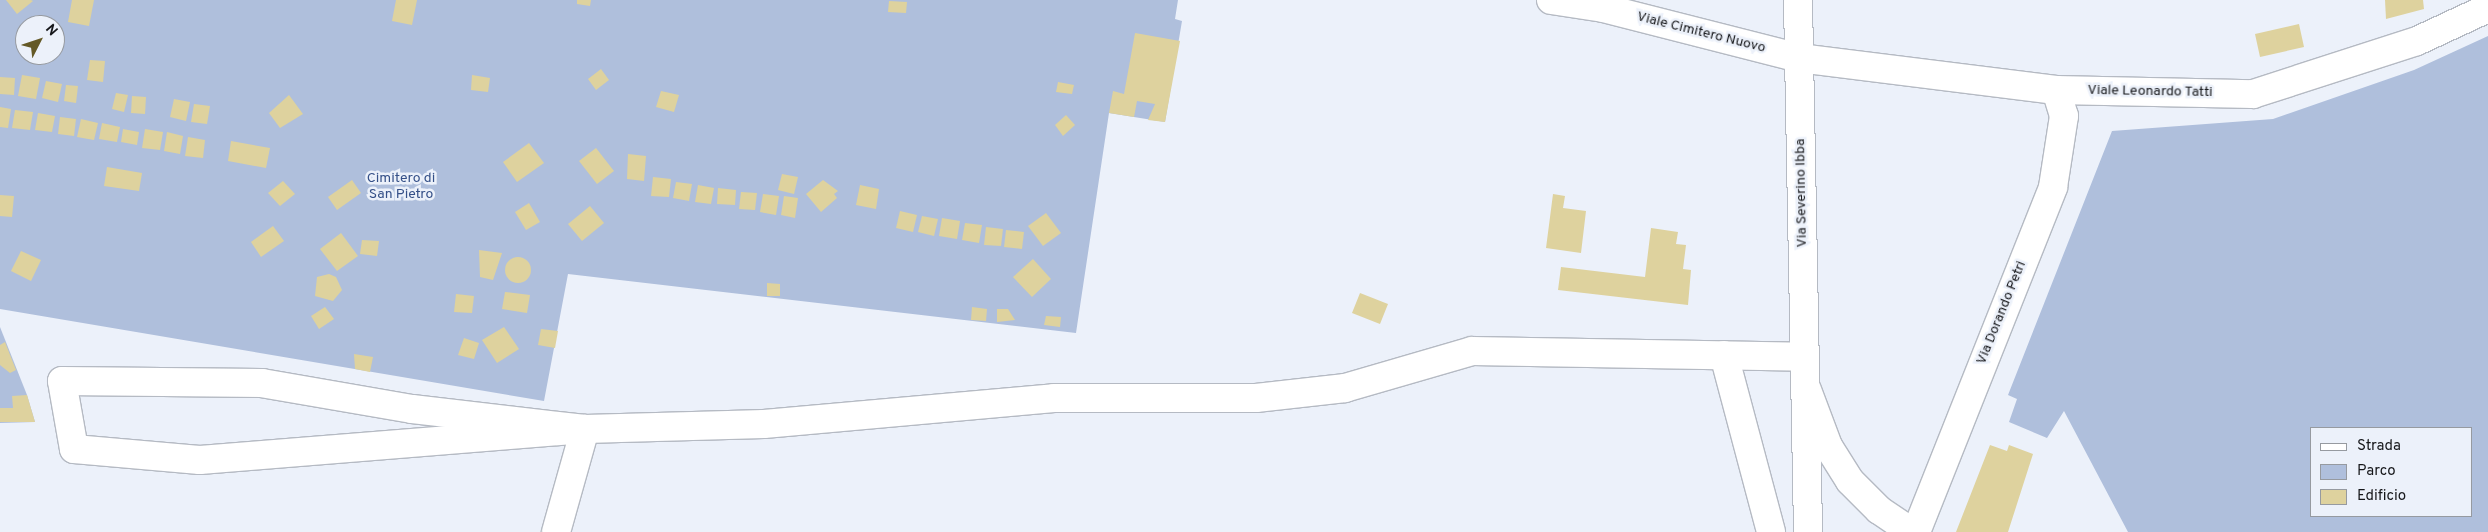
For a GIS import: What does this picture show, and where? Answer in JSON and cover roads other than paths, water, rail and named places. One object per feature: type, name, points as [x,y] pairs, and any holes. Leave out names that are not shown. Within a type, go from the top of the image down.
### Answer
[{"type":"street","name":"Viale Cimitero Nuovo","points":[[1552,0],[1599,4],[1799,58]]},
{"type":"street","name":"Via Severino Ibba","points":[[1798,0],[1808,532]]},
{"type":"street","name":"Viale Leonardo Tatti","points":[[1799,58],[2056,90],[2253,94],[2417,40],[2488,8]]},
{"type":"street","name":"Via Dorando Petri","points":[[1914,532],[2053,187],[2064,116],[2056,90]]},
{"type":"street","points":[[585,429],[412,409],[262,383],[62,382],[74,449],[200,460],[585,429],[764,424],[1054,398],[1256,398],[1345,388],[1472,351],[1805,357]]},
{"type":"street","points":[[1724,356],[1771,532]]},
{"type":"street","name":"Via Severino Ibba","points":[[1805,387],[1828,446],[1850,482],[1879,510],[1914,532]]},
{"type":"street","points":[[556,532],[585,429]]},
{"type":"park label","name":"Cimitero di San Pietro","points":[[401,187]]}]
